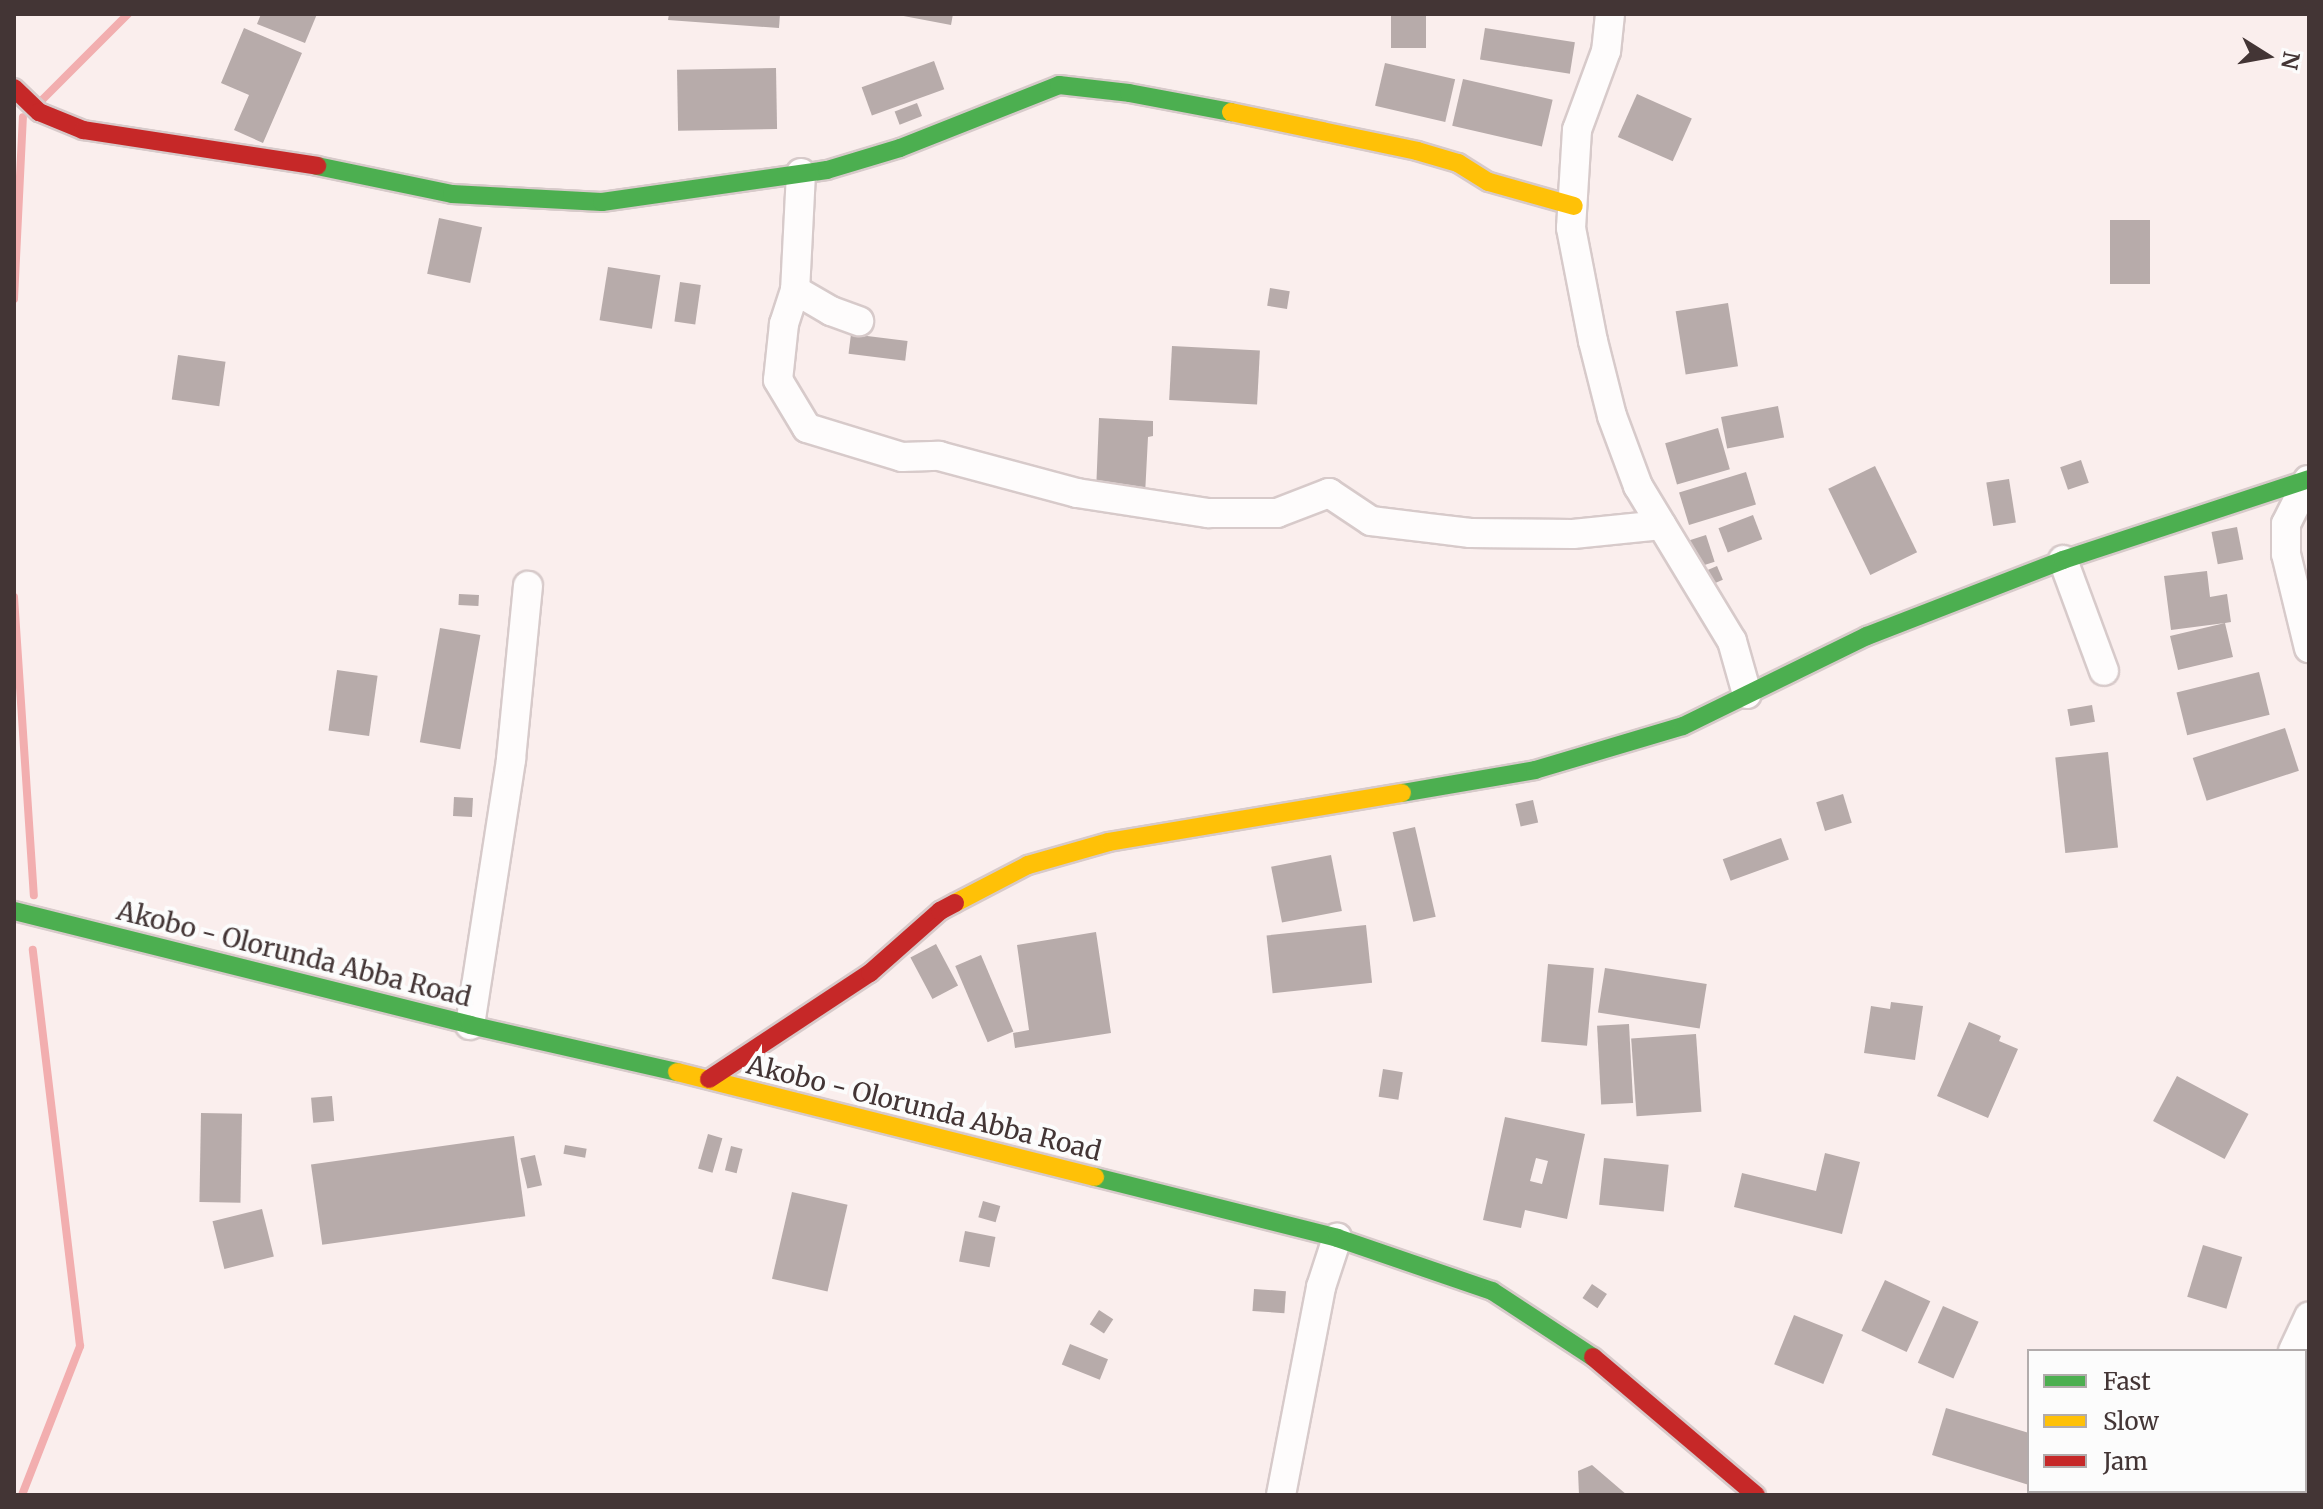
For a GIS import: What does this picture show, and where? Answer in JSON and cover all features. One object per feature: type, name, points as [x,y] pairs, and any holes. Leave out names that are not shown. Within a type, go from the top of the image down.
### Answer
[{"type":"street","points":[[1610,14],[1606,51],[1577,130],[1571,228],[1612,416],[1638,486],[1732,641],[1747,694]]},
{"type":"street","points":[[14,88],[39,112],[83,130],[367,174],[452,194],[602,202],[827,170],[900,148],[1059,85],[1129,93],[1311,127],[1417,151],[1458,163],[1489,182],[1574,206]]},
{"type":"street","points":[[801,173],[795,290],[784,324],[778,380],[807,428],[902,457],[939,456],[1077,493],[1208,513],[1277,513],[1329,493],[1371,521],[1470,533],[1573,534],[1662,525]]},
{"type":"street","points":[[795,290],[831,311],[859,321]]},
{"type":"street","points":[[709,1079],[870,973],[940,911],[1028,865],[1109,842],[1535,770],[1683,726],[1867,636],[2063,560],[2308,480]]},
{"type":"street","points":[[2308,480],[2286,524],[2286,554],[2309,648]]},
{"type":"street","points":[[2063,560],[2104,671]]},
{"type":"street","points":[[470,1025],[509,773],[528,586]]},
{"type":"street","name":"Akobo - Olorunda Abba Road","points":[[14,911],[470,1025],[709,1079],[1337,1238],[1492,1291],[1592,1356],[1756,1495]]},
{"type":"street","points":[[1281,1495],[1321,1287],[1337,1238]]},
{"type":"street","points":[[2294,1349],[2309,1316]]},
{"type":"building","points":[[261,14],[317,14],[305,43],[257,24]]},
{"type":"building","points":[[669,14],[780,14],[779,28],[668,20]]},
{"type":"building","points":[[893,14],[953,14],[951,25]]},
{"type":"building","points":[[1391,14],[1426,14],[1426,48],[1391,48]]},
{"type":"building","points":[[244,28],[302,53],[263,143],[234,130],[249,95],[221,83]]},
{"type":"building","points":[[1485,28],[1575,42],[1570,74],[1480,60]]},
{"type":"building","points":[[934,61],[944,89],[872,116],[862,87]]},
{"type":"building","points":[[1385,63],[1455,79],[1445,122],[1375,106]]},
{"type":"building","points":[[776,68],[777,129],[678,131],[677,70]]},
{"type":"building","points":[[1463,79],[1553,100],[1542,146],[1452,126]]},
{"type":"building","points":[[1637,94],[1692,118],[1673,161],[1618,137]]},
{"type":"building","points":[[917,103],[922,116],[900,125],[895,112]]},
{"type":"building","points":[[439,218],[482,227],[470,283],[427,274]]},
{"type":"building","points":[[2110,220],[2150,220],[2150,284],[2110,284]]},
{"type":"building","points":[[608,267],[660,275],[652,329],[600,320]]},
{"type":"building","points":[[680,282],[701,285],[695,325],[674,322]]},
{"type":"building","points":[[1270,288],[1290,291],[1287,309],[1267,306]]},
{"type":"building","points":[[1728,303],[1738,366],[1686,375],[1676,311]]},
{"type":"building","points":[[851,334],[908,341],[905,361],[849,354]]},
{"type":"building","points":[[1172,346],[1260,351],[1257,405],[1169,400]]},
{"type":"building","points":[[178,355],[226,362],[219,406],[172,400]]},
{"type":"building","points":[[1778,406],[1784,437],[1727,448],[1721,417]]},
{"type":"building","points":[[1099,418],[1153,421],[1153,436],[1148,437],[1145,495],[1096,492]]},
{"type":"building","points":[[1718,428],[1730,469],[1677,484],[1665,443]]},
{"type":"building","points":[[2081,460],[2089,483],[2068,490],[2060,467]]},
{"type":"building","points":[[1875,466],[1917,552],[1870,575],[1828,489]]},
{"type":"building","points":[[1746,472],[1756,505],[1689,525],[1679,492]]},
{"type":"building","points":[[2009,479],[2016,522],[1993,526],[1986,483]]},
{"type":"building","points":[[1753,515],[1762,539],[1728,553],[1718,528]]},
{"type":"building","points":[[2237,527],[2243,559],[2218,564],[2211,532]]},
{"type":"building","points":[[1706,535],[1715,562],[1693,569],[1684,542]]},
{"type":"building","points":[[1717,566],[1723,580],[1712,584],[1706,571]]},
{"type":"building","points":[[2207,571],[2210,597],[2227,594],[2231,622],[2171,630],[2164,576]]},
{"type":"building","points":[[459,594],[479,595],[478,606],[458,605]]},
{"type":"building","points":[[2225,623],[2233,657],[2178,670],[2170,636]]},
{"type":"building","points":[[440,628],[480,635],[460,749],[420,742]]},
{"type":"building","points":[[337,670],[378,676],[369,736],[329,730]]},
{"type":"building","points":[[2259,672],[2270,715],[2187,735],[2177,693]]},
{"type":"building","points":[[2092,705],[2095,722],[2070,726],[2067,709]]},
{"type":"building","points":[[2285,728],[2299,771],[2207,801],[2193,758]]},
{"type":"building","points":[[2108,752],[2118,847],[2065,853],[2055,758]]},
{"type":"building","points":[[1843,794],[1852,823],[1825,831],[1816,802]]},
{"type":"building","points":[[454,797],[473,798],[472,817],[453,816]]},
{"type":"building","points":[[1533,800],[1538,822],[1521,826],[1515,804]]},
{"type":"building","points":[[1415,827],[1436,917],[1413,922],[1393,832]]},
{"type":"building","points":[[1781,838],[1789,860],[1731,881],[1723,859]]},
{"type":"building","points":[[1331,855],[1342,911],[1282,923],[1271,867]]},
{"type":"building","points":[[1366,925],[1372,983],[1273,993],[1267,935]]},
{"type":"building","points":[[1096,932],[1111,1033],[1015,1048],[1013,1033],[1029,1030],[1017,945]]},
{"type":"building","points":[[936,944],[958,985],[932,999],[910,958]]},
{"type":"building","points":[[981,955],[1013,1031],[988,1042],[955,966]]},
{"type":"building","points":[[1548,964],[1594,968],[1587,1046],[1541,1042]]},
{"type":"building","points":[[1605,968],[1707,984],[1700,1029],[1598,1012]]},
{"type":"building","points":[[1891,1002],[1923,1006],[1915,1060],[1864,1053],[1871,1006],[1890,1009]]},
{"type":"building","points":[[1969,1022],[2001,1036],[1999,1041],[2018,1049],[1988,1118],[1937,1096]]},
{"type":"building","points":[[1629,1024],[1633,1103],[1601,1105],[1597,1026]]},
{"type":"building","points":[[1696,1034],[1701,1112],[1637,1116],[1631,1039]]},
{"type":"building","points":[[1383,1069],[1403,1072],[1398,1100],[1379,1097]]},
{"type":"building","points":[[2177,1076],[2249,1114],[2225,1159],[2153,1121]]},
{"type":"building","points":[[332,1096],[334,1121],[313,1123],[311,1098]]},
{"type":"building","points":[[201,1113],[242,1114],[240,1203],[199,1202]]},
{"type":"building","points":[[1505,1117],[1585,1134],[1567,1219],[1525,1210],[1521,1228],[1483,1220]],"holes":[[[1536,1158],[1548,1161],[1542,1184],[1530,1181]]]},
{"type":"building","points":[[708,1134],[722,1138],[712,1173],[698,1169]]},
{"type":"building","points":[[514,1136],[525,1216],[322,1245],[311,1165]]},
{"type":"building","points":[[565,1145],[587,1149],[585,1158],[563,1154]]},
{"type":"building","points":[[731,1146],[743,1149],[737,1173],[725,1170]]},
{"type":"building","points":[[1825,1153],[1860,1162],[1842,1234],[1734,1207],[1742,1173],[1816,1191]]},
{"type":"building","points":[[535,1155],[542,1185],[527,1189],[520,1158]]},
{"type":"building","points":[[1604,1158],[1669,1165],[1664,1212],[1599,1205]]},
{"type":"building","points":[[792,1192],[848,1205],[828,1292],[772,1279]]},
{"type":"building","points":[[983,1201],[1000,1206],[996,1222],[978,1217]]},
{"type":"building","points":[[262,1209],[274,1257],[224,1269],[213,1221]]},
{"type":"building","points":[[965,1231],[995,1237],[990,1267],[959,1261]]},
{"type":"building","points":[[2203,1245],[2242,1257],[2226,1309],[2187,1297]]},
{"type":"building","points":[[1885,1280],[1930,1301],[1907,1352],[1861,1331]]},
{"type":"building","points":[[1592,1284],[1607,1294],[1597,1308],[1582,1298]]},
{"type":"building","points":[[1254,1289],[1286,1291],[1284,1313],[1252,1311]]},
{"type":"building","points":[[1943,1306],[1979,1322],[1953,1379],[1918,1363]]},
{"type":"building","points":[[1099,1310],[1113,1319],[1104,1334],[1090,1324]]},
{"type":"building","points":[[1794,1315],[1843,1335],[1823,1384],[1774,1364]]},
{"type":"building","points":[[1070,1344],[1108,1359],[1100,1380],[1062,1364]]},
{"type":"building","points":[[1946,1408],[2027,1432],[2027,1484],[1932,1455]]},
{"type":"building","points":[[1592,1465],[1627,1495],[1579,1495],[1578,1471]]},
{"type":"waterway","points":[[41,101],[128,14]]},
{"type":"waterway","points":[[14,299],[23,117]]},
{"type":"waterway","points":[[14,597],[34,895]]},
{"type":"waterway","points":[[22,1495],[80,1346],[33,950]]},
{"type":"traffic: fast","points":[[317,166],[452,194],[602,202],[827,170],[900,148],[1059,85],[1129,93],[1231,112]]},
{"type":"traffic: fast","points":[[1402,793],[1535,770],[1683,726],[1867,636],[2063,560],[2309,479]]},
{"type":"traffic: fast","points":[[14,911],[470,1025],[677,1072]]},
{"type":"traffic: fast","points":[[1095,1177],[1337,1238],[1492,1291],[1593,1357]]},
{"type":"traffic: slow","points":[[1231,112],[1417,151],[1458,163],[1489,182],[1574,206]]},
{"type":"traffic: slow","points":[[955,903],[1028,865],[1109,842],[1402,793]]},
{"type":"traffic: slow","points":[[677,1072],[1095,1177]]},
{"type":"traffic: jam","points":[[14,88],[39,112],[83,130],[317,166]]},
{"type":"traffic: jam","points":[[709,1079],[870,973],[940,911],[955,903]]},
{"type":"traffic: jam","points":[[1593,1357],[1756,1495]]}]
